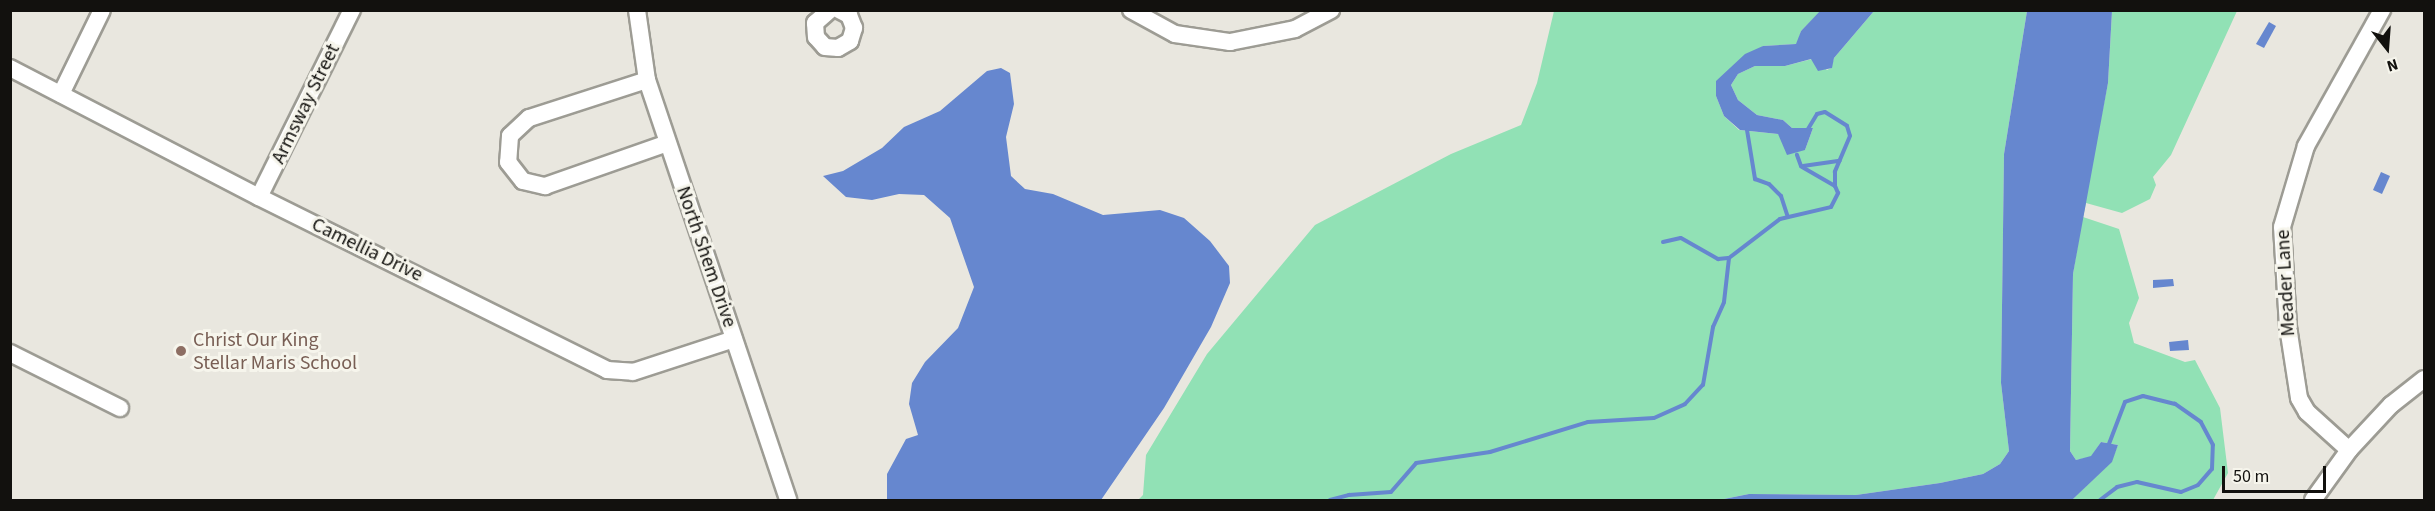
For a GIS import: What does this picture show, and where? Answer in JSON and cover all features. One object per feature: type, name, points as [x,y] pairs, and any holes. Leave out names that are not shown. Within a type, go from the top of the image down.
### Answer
[{"type":"street","points":[[61,94],[102,10]]},
{"type":"street","name":"Armsway Street","points":[[259,197],[352,10]]},
{"type":"street","name":"North Shem Drive","points":[[637,10],[646,80],[788,501]]},
{"type":"street","points":[[1131,10],[1175,34],[1230,42],[1296,29],[1331,10]]},
{"type":"street","name":"Meader Lane","points":[[2349,450],[2307,412],[2299,398],[2283,283],[2282,227],[2306,146],[2382,10]]},
{"type":"street","name":"Camellia Drive","points":[[10,68],[259,197],[607,370],[633,372],[734,339]]},
{"type":"street","points":[[646,80],[529,118],[510,136],[507,162],[524,181],[545,186],[668,143]]},
{"type":"street","points":[[10,353],[120,408]]},
{"type":"street","points":[[2313,501],[2349,450],[2391,405],[2424,379]]},
{"type":"green space","points":[[1554,11],[1821,11],[1801,31],[1797,44],[1763,46],[1716,96],[1724,116],[1739,130],[1778,134],[1784,142],[1805,150],[1813,128],[1792,128],[1783,120],[1757,115],[1738,100],[1731,85],[1738,74],[1755,66],[1785,66],[1812,59],[1827,70],[1831,68],[1834,58],[1874,11],[2027,11],[2004,154],[2001,383],[2009,451],[2000,464],[1983,474],[1940,483],[1856,495],[1749,494],[1719,500],[1138,500],[1143,495],[1146,455],[1207,354],[1315,225],[1451,154],[1521,125],[1537,83]]},
{"type":"green space","points":[[2112,11],[2237,11],[2171,155],[2153,177],[2156,185],[2150,199],[2122,213],[2086,203],[2083,217],[2119,229],[2139,298],[2129,323],[2134,343],[2185,362],[2195,360],[2220,408],[2228,473],[2213,500],[2072,500],[2111,462],[2118,445],[2101,442],[2091,457],[2076,460],[2070,451],[2073,274],[2087,188],[2108,83]]},
{"type":"water","points":[[1821,10],[1874,11],[1834,58],[1832,68],[1818,71],[1811,59],[1785,66],[1755,66],[1738,74],[1731,85],[1738,100],[1757,115],[1783,120],[1792,128],[1813,128],[1805,150],[1787,155],[1778,134],[1740,130],[1724,116],[1716,96],[1716,81],[1745,54],[1763,46],[1796,44],[1801,31]]},
{"type":"water","points":[[2027,11],[2112,11],[2108,83],[2073,274],[2070,451],[2076,460],[2091,456],[2101,442],[2118,445],[2112,462],[2072,500],[1719,500],[1749,494],[1856,495],[1940,483],[1983,474],[2000,464],[2009,451],[2001,383],[2004,154]]},
{"type":"water","points":[[2269,22],[2276,26],[2264,48],[2256,44]]},
{"type":"water","points":[[1001,68],[1010,73],[1014,104],[1006,137],[1011,176],[1025,189],[1053,194],[1103,215],[1160,210],[1184,218],[1210,241],[1229,266],[1230,283],[1211,327],[1164,408],[1101,500],[887,500],[887,474],[906,439],[918,435],[909,404],[912,383],[925,362],[958,328],[974,287],[950,218],[924,195],[899,194],[872,200],[846,197],[823,176],[843,171],[882,148],[904,127],[940,111],[987,71]]},
{"type":"water","points":[[2381,172],[2390,176],[2382,194],[2373,190]]},
{"type":"water","points":[[2173,279],[2174,286],[2153,288],[2153,280]]},
{"type":"water","points":[[2188,340],[2189,350],[2170,351],[2169,342]]},
{"type":"waterway","points":[[1808,129],[1817,114],[1825,112],[1847,126],[1850,136],[1835,172],[1835,186]]},
{"type":"waterway","points":[[1747,130],[1755,179],[1769,184],[1781,196],[1788,217]]},
{"type":"waterway","points":[[1330,500],[1349,495],[1391,492],[1416,463],[1490,452],[1588,422],[1654,418],[1685,404],[1703,385],[1713,327],[1724,302],[1729,258],[1780,219],[1831,207],[1838,193],[1835,186],[1801,166],[1797,155]]},
{"type":"waterway","points":[[1803,166],[1840,161]]},
{"type":"waterway","points":[[1663,242],[1681,238],[1718,259],[1728,258]]},
{"type":"waterway","points":[[2100,500],[2117,487],[2137,482],[2181,492],[2198,485],[2212,469],[2213,445],[2201,422],[2175,404],[2143,396],[2125,402],[2109,444]]},
{"type":"place","name":"Christ Our King Stellar Maris School","points":[[181,351]]}]
